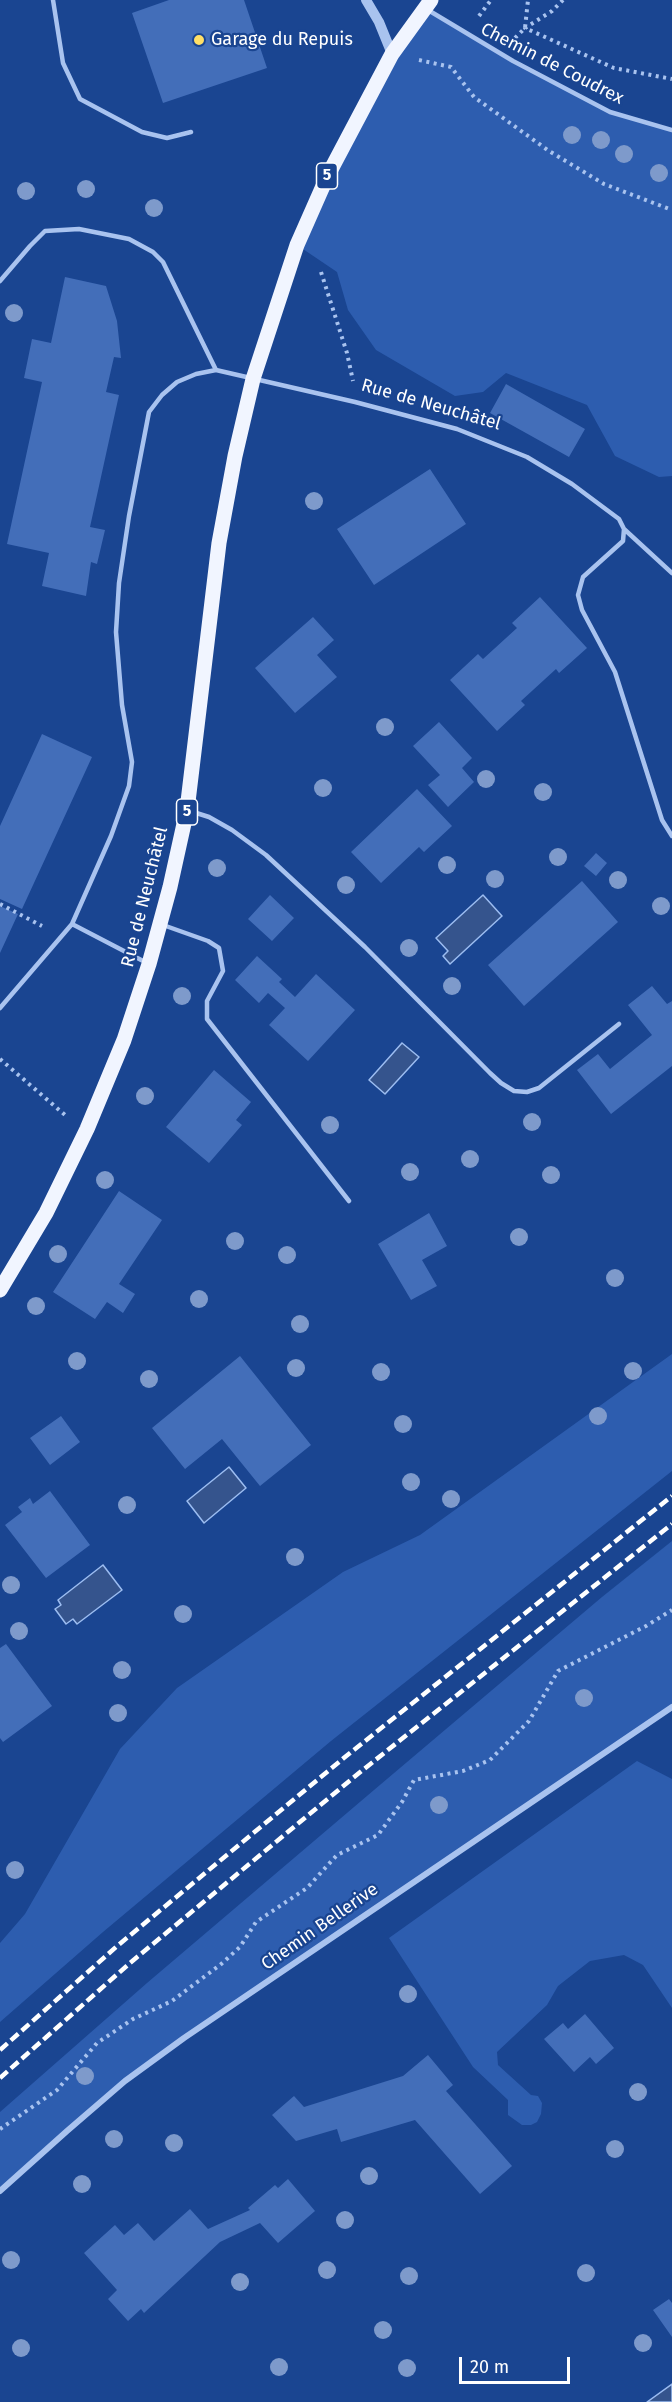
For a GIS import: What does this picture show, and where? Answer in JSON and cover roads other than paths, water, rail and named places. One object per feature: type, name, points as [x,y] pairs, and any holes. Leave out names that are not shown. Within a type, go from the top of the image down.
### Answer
[{"type":"main road","name":"Rue de Neuchâtel","points":[[0,1290],[46,1213],[87,1129],[124,1040],[149,964],[187,810],[219,543],[235,456],[253,379],[297,245],[327,177],[392,54],[428,4]]},
{"type":"street","points":[[366,0],[379,22],[392,54]]},
{"type":"street","name":"Chemin Bellerive","points":[[0,2191],[125,2081],[184,2038],[672,1707]]},
{"type":"lane","points":[[52,0],[63,63],[81,99],[142,132],[167,138],[190,132]]},
{"type":"lane","name":"Chemin de Coudrex","points":[[428,4],[500,54],[609,112],[672,130]]},
{"type":"lane","points":[[0,281],[45,231],[79,229],[129,239],[153,252],[164,262],[216,370]]},
{"type":"lane","name":"Rue de Neuchâtel","points":[[0,1008],[72,924],[111,836],[129,786],[132,762],[122,705],[116,632],[119,583],[149,412],[162,395],[177,382],[196,374],[216,370],[355,402],[457,429],[527,457],[601,504],[619,519],[624,529],[672,573]]},
{"type":"lane","points":[[624,529],[623,541],[583,577],[578,594],[582,610],[615,672],[662,819],[672,836]]},
{"type":"lane","points":[[187,810],[209,817],[232,830],[266,855],[365,946],[490,1073],[514,1091],[527,1092],[539,1088],[619,1024]]},
{"type":"lane","points":[[72,924],[149,964]]},
{"type":"lane","points":[[160,924],[208,941],[219,948],[223,970],[207,1001],[207,1019],[349,1201]]},
{"type":"railway","points":[[0,2050],[116,1947],[345,1757],[672,1496]]},
{"type":"railway","points":[[0,2078],[130,1963],[359,1773],[672,1524]]},
{"type":"place","name":"Garage du Repuis","points":[[199,40]]}]
